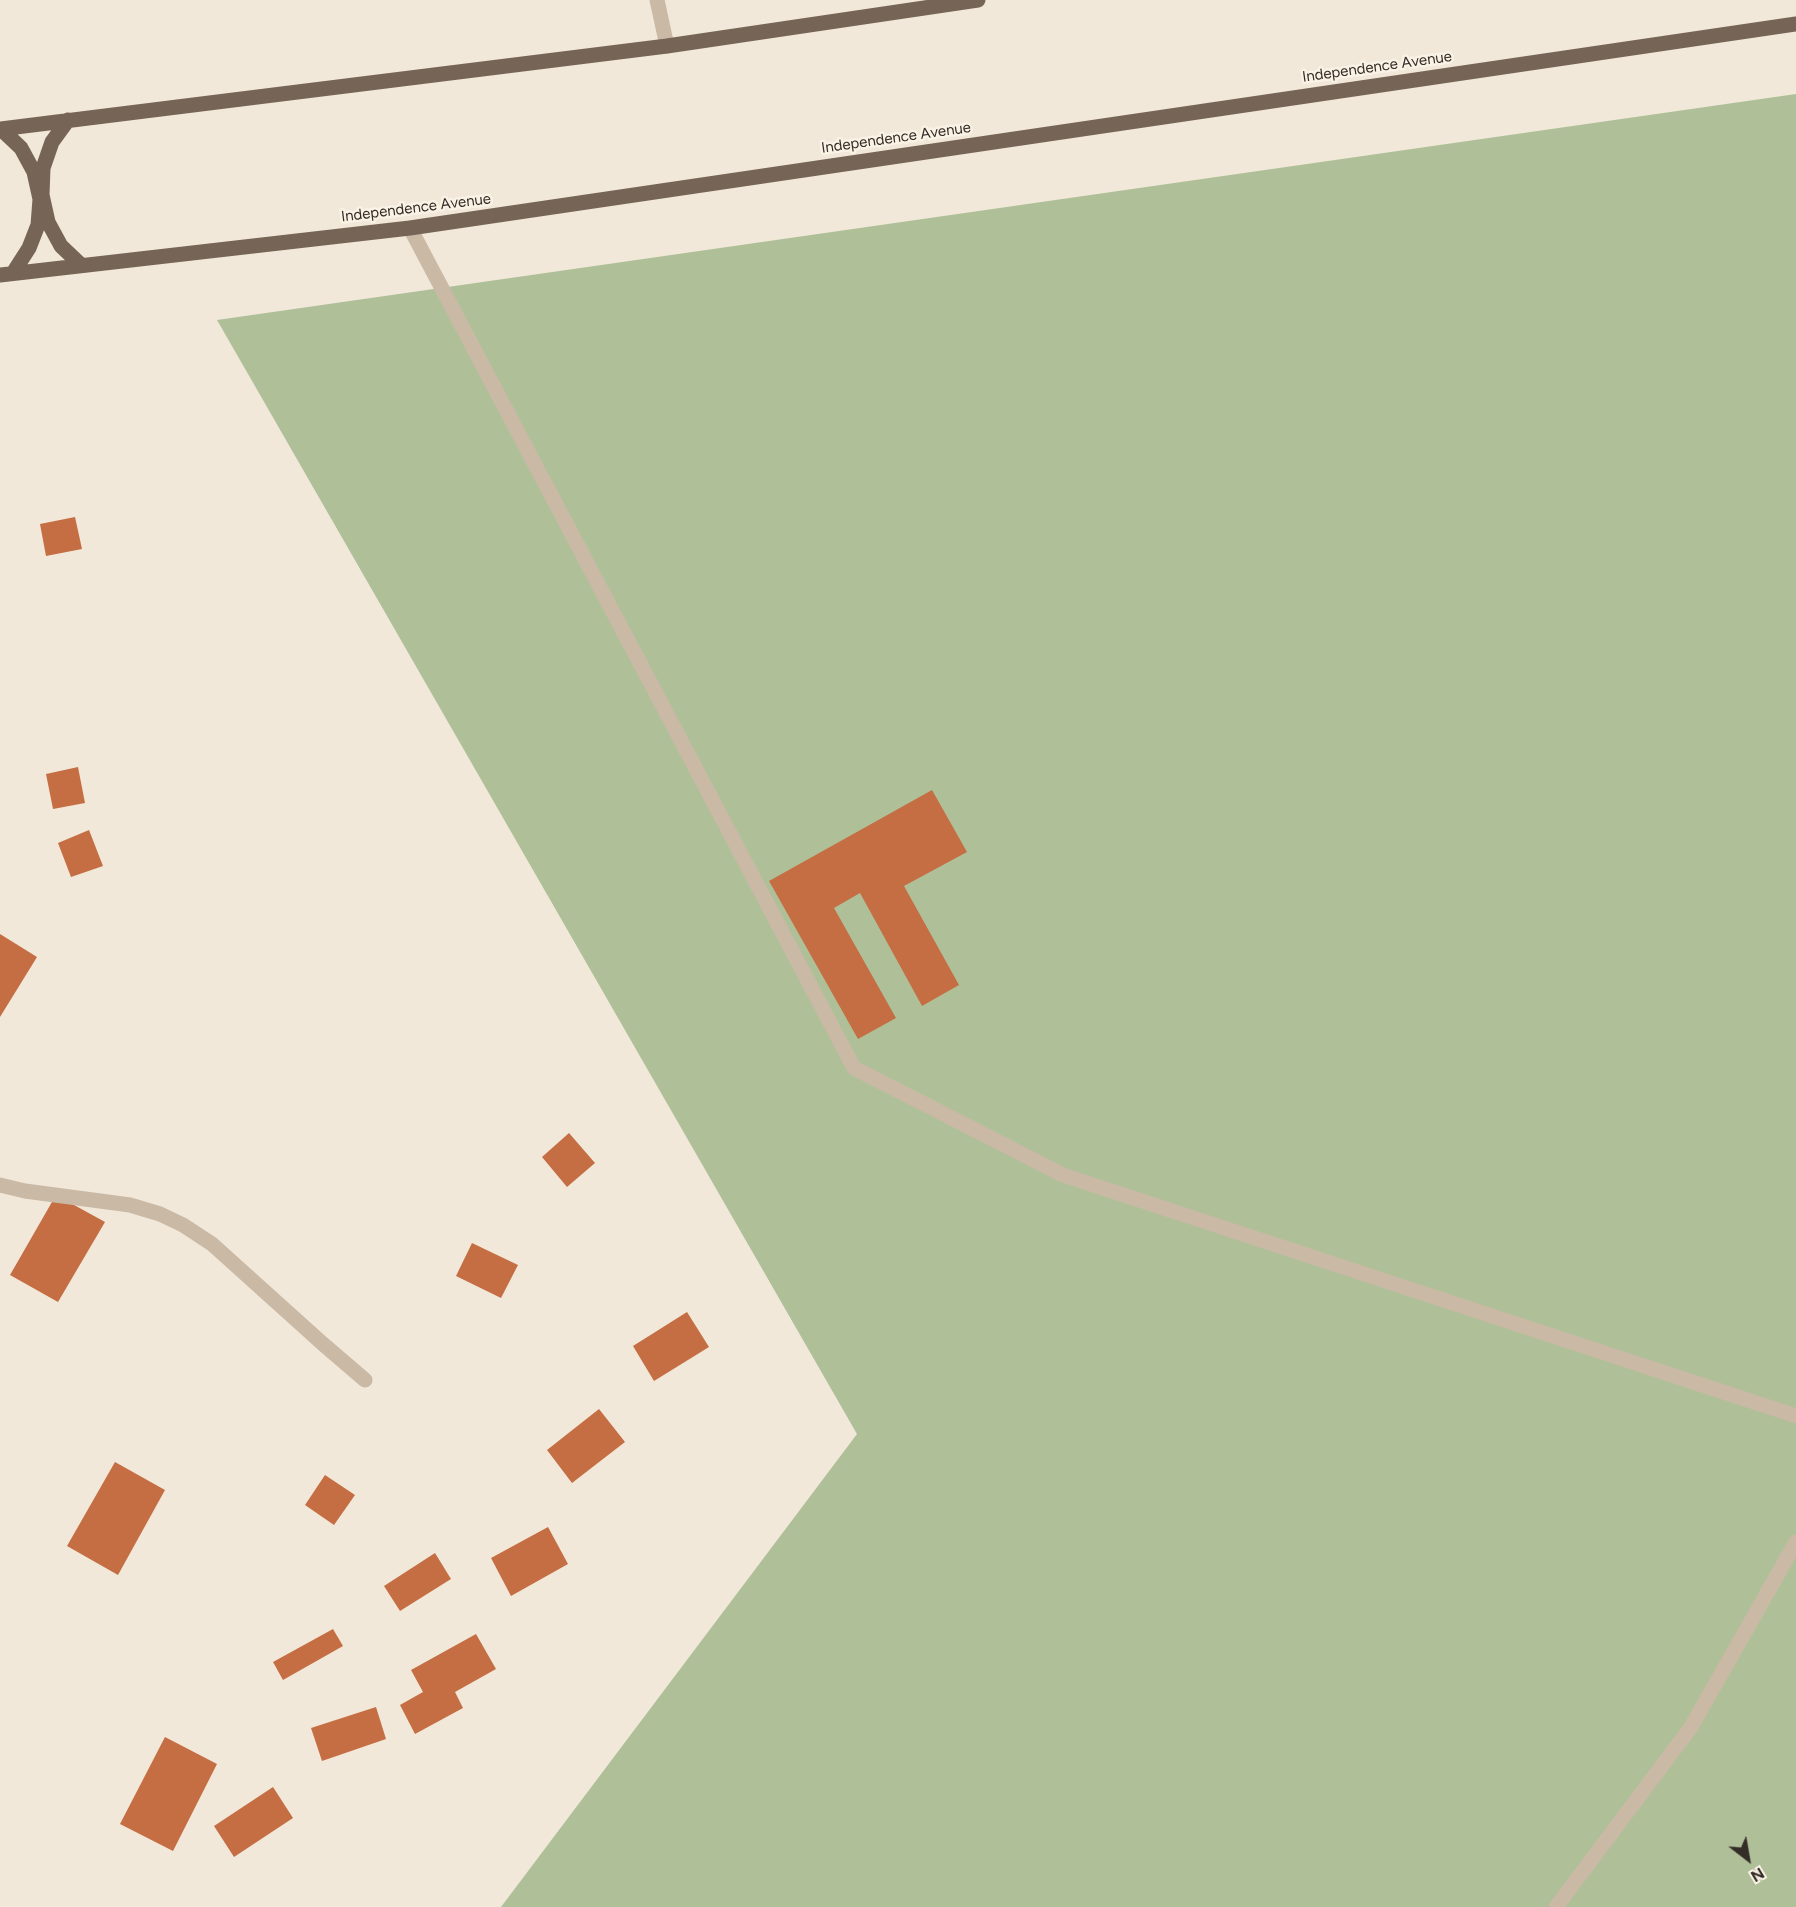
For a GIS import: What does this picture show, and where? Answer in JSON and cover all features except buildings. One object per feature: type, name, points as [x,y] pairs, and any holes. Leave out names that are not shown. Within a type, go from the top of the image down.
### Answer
[{"type":"main road","points":[[1,129],[667,46],[978,0]]},
{"type":"main road","name":"Independence Avenue","points":[[6,274],[410,228],[1796,24]]},
{"type":"main road","points":[[68,120],[52,142],[43,168],[42,195],[48,222],[62,246],[81,265]]},
{"type":"main road","points":[[1,129],[21,148],[34,172],[40,199],[38,225],[29,248],[6,274]]},
{"type":"lane","points":[[657,0],[667,46]]},
{"type":"lane","points":[[410,228],[854,1068],[1063,1175],[1796,1416]]},
{"type":"lane","points":[[0,1185],[25,1191],[130,1205],[160,1214],[183,1225],[212,1244],[365,1380]]},
{"type":"lane","points":[[1556,1907],[1691,1727],[1796,1542]]},
{"type":"green space","points":[[1796,94],[1796,1907],[501,1907],[857,1434],[217,320]]}]
